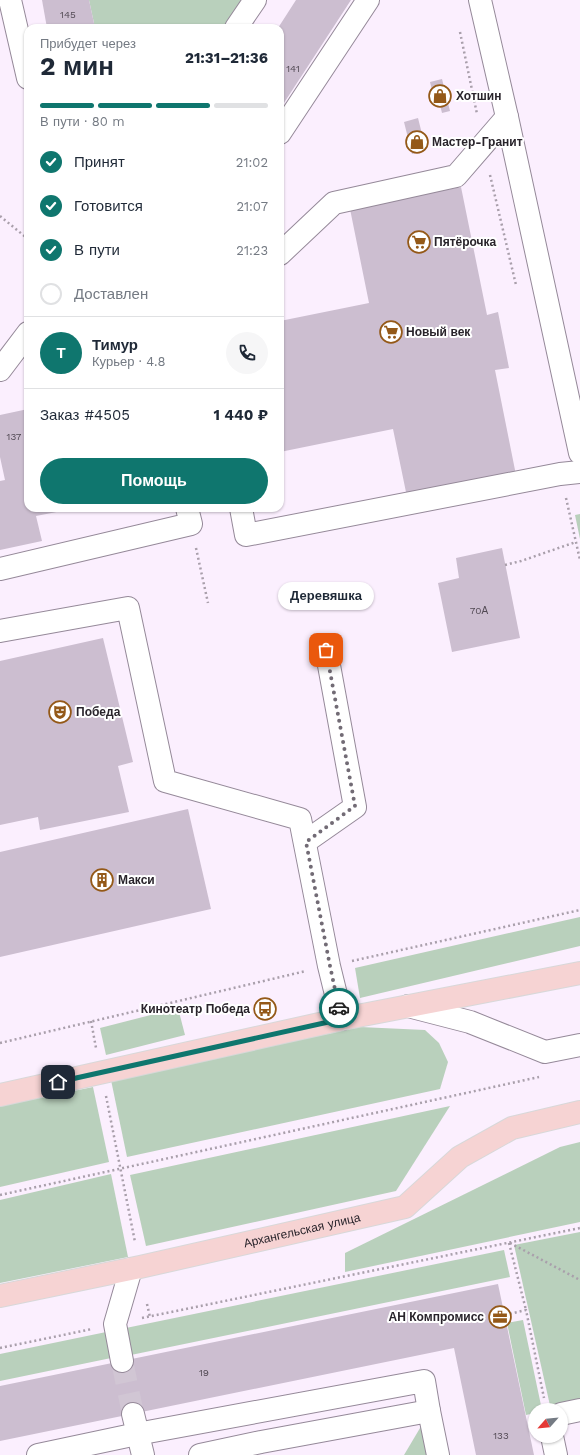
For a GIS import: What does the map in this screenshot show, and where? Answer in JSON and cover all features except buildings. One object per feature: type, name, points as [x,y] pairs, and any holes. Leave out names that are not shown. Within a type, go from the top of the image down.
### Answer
[{"type":"main road","points":[[0,1095],[342,1019],[580,973]]},
{"type":"main road","name":"Архангельская улица","points":[[0,1296],[136,1268],[405,1207],[460,1157],[512,1128],[580,1112]]},
{"type":"street","points":[[10,0],[24,61]]},
{"type":"street","points":[[239,24],[255,0]]},
{"type":"street","points":[[284,127],[368,0]]},
{"type":"street","points":[[480,0],[580,453]]},
{"type":"street","points":[[284,250],[334,203],[456,176],[507,117]]},
{"type":"street","points":[[0,370],[24,339]]},
{"type":"street","points":[[242,512],[246,535],[560,474],[580,472]]},
{"type":"street","points":[[0,568],[189,516]]},
{"type":"street","points":[[0,631],[128,608],[165,781],[300,819],[342,1019]]},
{"type":"street","points":[[306,842],[355,806],[326,650]]},
{"type":"street","points":[[408,1006],[470,1022],[545,1052],[580,1045]]},
{"type":"street","points":[[122,1361],[115,1324],[136,1268]]},
{"type":"street","points":[[38,1455],[135,1424],[424,1381],[438,1455]]},
{"type":"street","points":[[568,1409],[580,1410]]},
{"type":"street","points":[[200,1455],[262,1448],[429,1411]]},
{"type":"street","points":[[135,1424],[143,1455]]},
{"type":"street","points":[[553,1443],[556,1455]]},
{"type":"path","points":[[0,216],[24,236]]},
{"type":"path","points":[[189,516],[208,603]]},
{"type":"path","points":[[505,565],[576,542]]},
{"type":"path","points":[[0,1043],[90,1021],[580,910]]},
{"type":"path","points":[[90,1021],[120,1168],[136,1268],[150,1317]]},
{"type":"path","points":[[0,1195],[541,1076]]},
{"type":"path","points":[[0,1348],[580,1228]]},
{"type":"path","points":[[509,1242],[580,1280]]},
{"type":"path","points":[[509,1242],[552,1403]]},
{"type":"path","points":[[505,1315],[526,1310]]},
{"type":"green space","points":[[89,0],[255,0],[239,24],[94,24]]},
{"type":"green space","points":[[580,514],[580,539],[575,515]]},
{"type":"green space","points":[[580,917],[580,946],[360,998],[355,968]]},
{"type":"green space","points":[[178,1008],[185,1035],[106,1055],[100,1028]]},
{"type":"green space","points":[[360,1027],[425,1030],[439,1043],[448,1062],[440,1089],[127,1157],[111,1080]]},
{"type":"green space","points":[[93,1087],[109,1162],[0,1187],[0,1106]]},
{"type":"green space","points":[[450,1106],[396,1191],[146,1246],[130,1175]]},
{"type":"green space","points":[[580,1142],[580,1222],[345,1272],[345,1253],[560,1147]]},
{"type":"green space","points":[[111,1174],[128,1257],[0,1283],[0,1200]]},
{"type":"green space","points":[[580,1232],[580,1410],[568,1410],[568,1403],[549,1403],[514,1245]]},
{"type":"green space","points":[[504,1250],[510,1277],[126,1356],[121,1329]]},
{"type":"green space","points":[[523,1320],[541,1403],[528,1403],[528,1415],[526,1415],[507,1323]]},
{"type":"green space","points":[[111,1331],[116,1357],[0,1381],[0,1354]]},
{"type":"green space","points":[[426,1418],[433,1455],[404,1455]]},
{"type":"tunnel","points":[[122,1361],[133,1414]]},
{"type":"way so far","points":[[326,650],[355,806],[306,842],[339,1008]]},
{"type":"place","name":"Хотшин","points":[[440,96]]},
{"type":"place","name":"Мастер-Гранит","points":[[417,142]]},
{"type":"place","name":"Пятёрочка","points":[[419,242]]},
{"type":"place","name":"Новый век","points":[[391,332]]},
{"type":"place","name":"Деревяшка","points":[[326,650]]},
{"type":"place","name":"Победа","points":[[60,712]]},
{"type":"place","name":"Макси","points":[[102,880]]},
{"type":"place","name":"Кинотеатр Победа","points":[[265,1009]]},
{"type":"place","name":"АН Компромисс","points":[[500,1317]]},
{"type":"route","points":[[58,1082],[342,1019],[339,1008]]}]
